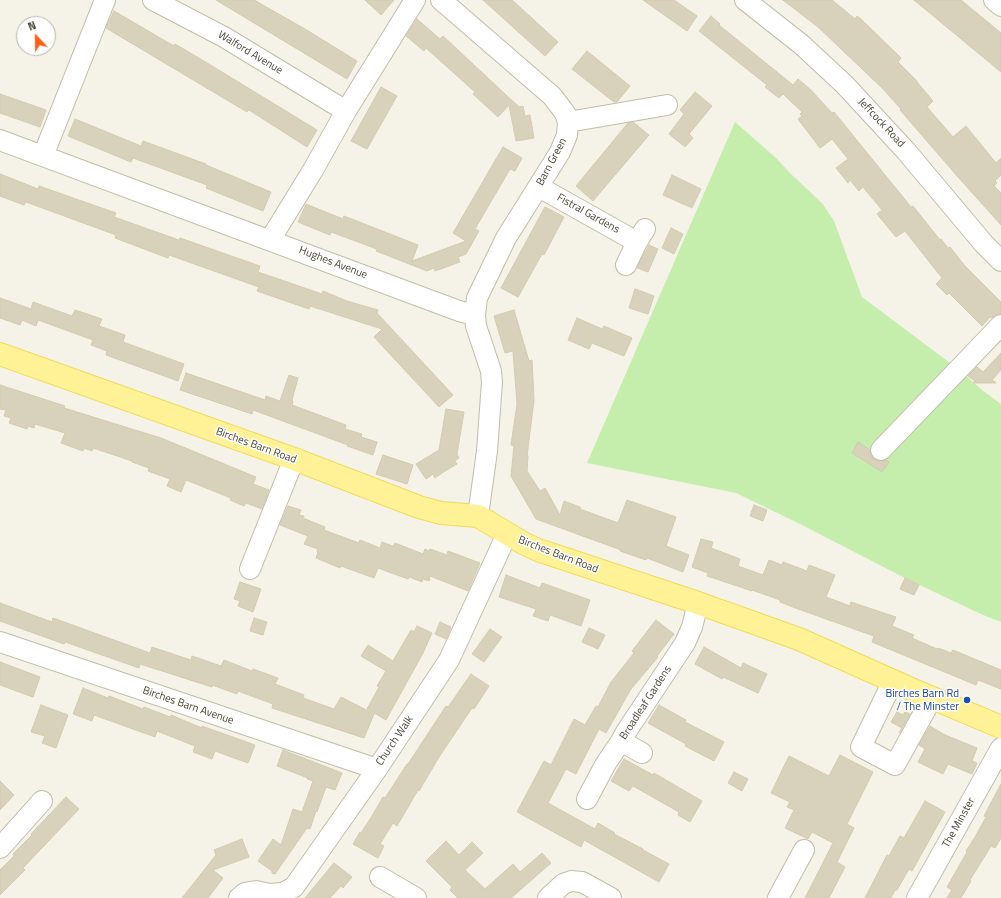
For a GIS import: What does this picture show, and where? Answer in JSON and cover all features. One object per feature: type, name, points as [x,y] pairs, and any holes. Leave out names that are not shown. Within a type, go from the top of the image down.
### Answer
[{"type":"main road","name":"Birches Barn Road","points":[[0,354],[294,459],[419,507],[441,513],[478,516],[507,534],[538,550],[698,603],[800,639],[1001,727]]},
{"type":"street","points":[[43,156],[105,0]]},
{"type":"street","name":"Walford Avenue","points":[[153,0],[224,37],[346,110]]},
{"type":"street","points":[[270,240],[313,170],[346,110],[415,0]]},
{"type":"street","points":[[441,0],[552,96],[565,113],[568,122],[667,105]]},
{"type":"street","name":"Jeffcock Road","points":[[746,0],[802,46],[845,85],[901,145],[984,244],[1001,261]]},
{"type":"street","points":[[994,0],[1001,6]]},
{"type":"street","name":"Barn Green","points":[[475,315],[477,298],[493,264],[506,238],[560,152],[567,134],[568,122]]},
{"type":"street","name":"Hughes Avenue","points":[[0,140],[475,315]]},
{"type":"street","name":"Fistral Gardens","points":[[539,187],[641,235],[626,265]]},
{"type":"street","points":[[475,315],[476,326],[491,371],[492,382],[490,423],[478,516]]},
{"type":"street","points":[[881,450],[1001,325]]},
{"type":"street","points":[[250,569],[294,459]]},
{"type":"street","name":"Church Walk","points":[[239,898],[245,893],[256,891],[269,894],[283,893],[294,887],[377,769],[449,660],[507,534]]},
{"type":"street","name":"Broadleaf Gardens","points":[[587,799],[626,732],[685,643],[692,627],[698,603]]},
{"type":"street","name":"Birches Barn Avenue","points":[[0,642],[377,769]]},
{"type":"street","points":[[893,681],[861,747],[895,765],[932,698]]},
{"type":"street","points":[[621,742],[642,752]]},
{"type":"street","name":"The Minster","points":[[917,898],[1001,748]]},
{"type":"street","points":[[0,848],[42,801]]},
{"type":"street","points":[[778,898],[804,850]]},
{"type":"street","points":[[380,877],[416,898]]},
{"type":"street","points":[[548,898],[563,884],[571,881],[582,882],[611,898]]},
{"type":"green space","points":[[735,122],[776,158],[822,203],[834,221],[862,297],[962,372],[982,390],[1001,404],[1001,622],[905,578],[736,493],[587,463]]},
{"type":"building","points":[[216,0],[254,0],[357,61],[347,79]]},
{"type":"building","points":[[365,0],[394,0],[381,15]]},
{"type":"building","points":[[483,0],[512,0],[558,42],[545,56]]},
{"type":"building","points":[[643,0],[674,0],[697,16],[687,31]]},
{"type":"building","points":[[783,0],[832,0],[855,19],[857,16],[901,58],[898,62],[917,81],[933,101],[927,107],[953,137],[966,126],[996,163],[1001,158],[1001,175],[995,181],[997,183],[994,186],[1001,193],[1001,225],[882,88],[818,27]]},
{"type":"building","points":[[914,0],[961,0],[1001,33],[1001,72]]},
{"type":"building","points":[[114,11],[174,46],[175,44],[199,58],[317,130],[307,147],[249,110],[247,112],[106,28]]},
{"type":"building","points":[[711,16],[720,24],[719,25],[793,85],[798,79],[811,90],[832,113],[834,112],[911,207],[913,206],[940,240],[941,239],[948,248],[950,247],[965,266],[1001,302],[1001,314],[997,314],[992,318],[990,317],[982,326],[949,293],[947,295],[936,284],[942,278],[905,231],[896,237],[877,214],[882,210],[863,187],[859,191],[850,180],[848,183],[836,168],[848,159],[832,139],[820,148],[798,119],[802,116],[800,114],[802,112],[783,94],[779,98],[765,87],[767,85],[699,31]]},
{"type":"building","points":[[417,19],[440,39],[443,36],[519,107],[523,106],[525,116],[530,115],[534,138],[516,141],[509,105],[498,117],[473,94],[475,92],[426,48],[424,51],[406,36]]},
{"type":"building","points":[[587,51],[630,86],[617,102],[614,102],[572,69]]},
{"type":"building","points":[[381,87],[397,96],[367,149],[351,141]]},
{"type":"building","points":[[695,92],[712,106],[689,134],[693,138],[685,147],[669,134],[684,114],[680,110]]},
{"type":"building","points":[[0,94],[46,110],[40,127],[0,113]]},
{"type":"building","points":[[75,119],[141,146],[143,141],[206,164],[271,192],[263,211],[206,188],[207,185],[133,158],[131,162],[68,136]]},
{"type":"building","points":[[633,122],[649,135],[593,201],[576,186],[628,123]]},
{"type":"building","points":[[503,147],[522,158],[515,171],[510,169],[475,229],[479,231],[466,254],[458,257],[460,262],[435,271],[434,268],[427,271],[376,251],[377,249],[331,232],[330,235],[298,222],[306,204],[343,219],[344,216],[418,245],[412,261],[466,241],[453,233]]},
{"type":"building","points":[[0,174],[38,189],[39,186],[116,213],[114,217],[179,240],[180,238],[260,266],[258,272],[322,294],[323,291],[347,301],[378,310],[377,313],[453,395],[439,407],[374,337],[382,329],[310,306],[309,309],[257,291],[259,287],[169,255],[168,258],[115,238],[116,235],[26,202],[24,205],[0,196]]},
{"type":"building","points":[[672,175],[701,189],[692,208],[663,195]]},
{"type":"building","points":[[545,207],[564,217],[544,255],[542,254],[518,297],[501,288]]},
{"type":"building","points":[[671,228],[683,234],[674,254],[662,248]]},
{"type":"building","points":[[649,245],[658,249],[648,272],[637,268]]},
{"type":"building","points":[[635,289],[654,296],[648,314],[629,308]]},
{"type":"building","points":[[0,298],[31,309],[33,302],[72,316],[75,310],[102,319],[99,326],[125,335],[123,342],[184,364],[178,381],[106,355],[107,351],[91,345],[93,340],[38,320],[36,326],[22,320],[20,325],[0,318]]},
{"type":"building","points":[[514,310],[529,361],[532,360],[534,400],[527,456],[527,471],[540,491],[545,488],[560,515],[564,501],[580,507],[580,509],[618,523],[627,500],[676,517],[666,546],[689,555],[683,572],[647,558],[646,560],[620,551],[621,550],[536,519],[511,476],[514,446],[511,445],[517,404],[513,351],[505,353],[494,316]]},
{"type":"building","points":[[577,318],[602,329],[604,326],[632,338],[624,356],[592,343],[589,349],[568,340]]},
{"type":"building","points":[[1001,353],[1001,370],[992,380],[996,383],[973,383],[975,381],[968,376],[977,367],[983,372]]},
{"type":"building","points":[[186,373],[265,400],[266,396],[280,401],[289,375],[298,378],[292,405],[346,425],[345,429],[362,434],[361,437],[377,442],[373,455],[253,410],[252,414],[180,390]]},
{"type":"building","points":[[0,385],[65,406],[64,408],[161,438],[256,477],[253,484],[269,490],[262,509],[246,503],[244,506],[230,500],[231,498],[186,480],[181,492],[167,486],[170,479],[148,471],[149,468],[132,461],[93,448],[92,451],[84,448],[83,451],[61,443],[65,433],[35,424],[34,428],[28,426],[27,429],[9,423],[11,418],[4,416],[6,410],[0,409]]},
{"type":"building","points":[[446,409],[464,412],[457,454],[459,458],[455,461],[457,464],[435,478],[433,474],[426,479],[416,464],[439,450]]},
{"type":"building","points":[[858,442],[870,450],[870,454],[873,459],[879,461],[886,460],[889,462],[882,472],[852,453]]},
{"type":"building","points":[[383,455],[413,465],[407,484],[376,474]]},
{"type":"building","points":[[754,505],[767,510],[763,521],[750,516]]},
{"type":"building","points":[[288,506],[301,510],[299,515],[325,527],[324,530],[359,543],[360,540],[380,548],[382,542],[393,546],[395,543],[423,554],[425,549],[429,551],[430,549],[447,555],[448,551],[480,563],[468,591],[430,576],[429,581],[423,579],[422,582],[409,577],[408,579],[378,568],[374,578],[341,566],[340,568],[316,558],[318,549],[304,544],[308,536],[280,525]]},
{"type":"building","points":[[701,539],[713,542],[711,548],[740,559],[738,566],[763,575],[769,560],[782,565],[783,562],[807,571],[809,565],[835,575],[826,597],[850,606],[851,602],[896,617],[892,626],[914,635],[912,638],[937,649],[938,648],[951,653],[953,650],[1001,670],[1001,689],[978,680],[976,685],[872,642],[874,636],[798,609],[780,602],[780,600],[707,576],[708,573],[692,567]]},
{"type":"building","points":[[506,575],[540,588],[542,583],[590,600],[581,626],[550,615],[548,621],[533,616],[536,609],[499,597]]},
{"type":"building","points":[[905,578],[919,585],[914,595],[900,589]]},
{"type":"building","points":[[240,582],[261,589],[253,612],[238,606],[240,601],[234,599]]},
{"type":"building","points":[[0,603],[52,622],[53,618],[150,653],[152,647],[191,660],[192,656],[221,666],[224,660],[252,671],[253,669],[278,678],[275,684],[304,695],[303,698],[334,709],[341,697],[374,714],[364,738],[272,708],[273,704],[238,691],[237,694],[212,685],[212,687],[140,664],[139,668],[65,642],[64,644],[0,621]]},
{"type":"building","points":[[254,618],[267,622],[263,635],[250,631]]},
{"type":"building","points":[[656,620],[674,634],[657,656],[658,657],[631,689],[606,733],[599,729],[576,774],[566,769],[548,803],[595,829],[598,823],[615,833],[614,834],[669,864],[659,882],[584,840],[581,847],[517,812],[544,761],[551,765],[574,719],[585,725],[596,706],[598,707],[611,682],[634,653],[632,651]]},
{"type":"building","points":[[440,622],[451,627],[446,639],[435,634]]},
{"type":"building","points":[[417,626],[432,633],[423,653],[386,720],[367,709],[379,687],[377,686],[386,671],[361,656],[368,645],[393,661],[411,630],[414,632]]},
{"type":"building","points":[[589,628],[605,635],[598,649],[582,642]]},
{"type":"building","points":[[490,629],[502,637],[484,662],[472,654]]},
{"type":"building","points":[[704,647],[741,668],[743,663],[767,674],[758,693],[723,677],[722,679],[695,664]]},
{"type":"building","points":[[0,662],[40,677],[33,697],[0,685]]},
{"type":"building","points":[[471,674],[489,686],[474,709],[472,708],[439,757],[397,826],[393,823],[380,844],[384,846],[378,858],[353,844],[383,797],[385,798],[446,706],[448,707]]},
{"type":"building","points":[[83,688],[143,709],[144,707],[170,717],[171,715],[202,728],[202,726],[255,745],[248,763],[215,751],[212,759],[193,752],[195,746],[157,731],[155,737],[94,715],[92,721],[73,714]]},
{"type":"building","points":[[41,705],[68,715],[56,748],[42,743],[45,736],[31,732]]},
{"type":"building","points":[[659,705],[686,720],[685,722],[724,742],[714,761],[685,746],[686,744],[648,723]]},
{"type":"building","points":[[897,712],[903,715],[905,712],[910,714],[902,728],[891,722]]},
{"type":"building","points":[[930,726],[943,734],[977,748],[972,761],[977,763],[972,774],[948,764],[943,774],[918,762],[925,749],[919,745]]},
{"type":"building","points":[[283,750],[342,773],[335,790],[326,787],[310,829],[307,828],[275,874],[258,861],[273,839],[281,845],[293,809],[302,812],[313,781],[277,766]]},
{"type":"building","points":[[840,755],[873,772],[847,824],[854,828],[837,862],[845,867],[829,898],[805,898],[833,843],[812,832],[808,839],[785,828],[794,810],[787,807],[790,802],[771,793],[789,756],[829,776]]},
{"type":"building","points":[[624,759],[653,775],[654,773],[702,801],[690,822],[678,815],[679,812],[633,786],[629,791],[611,781]]},
{"type":"building","points":[[734,772],[748,779],[742,791],[728,783]]},
{"type":"building","points":[[0,781],[14,795],[0,810]]},
{"type":"building","points":[[1001,784],[1001,838],[995,848],[991,846],[961,898],[947,898],[952,890],[947,887],[986,817],[984,816]]},
{"type":"building","points":[[66,797],[79,809],[23,868],[25,870],[0,895],[0,870]]},
{"type":"building","points":[[925,801],[945,812],[912,871],[909,869],[891,898],[865,898],[887,855],[889,856],[900,836],[904,838]]},
{"type":"building","points":[[242,839],[249,857],[213,870],[223,878],[208,898],[182,898],[216,855],[214,850]]},
{"type":"building","points":[[446,841],[459,855],[472,842],[483,853],[465,870],[485,889],[513,864],[520,872],[542,853],[551,863],[511,898],[458,898],[450,890],[452,887],[426,861]]},
{"type":"building","points":[[334,863],[352,877],[343,888],[341,886],[330,898],[305,898]]},
{"type":"place","name":"Birches Barn Rd / The Minster","points":[[967,700]]}]
